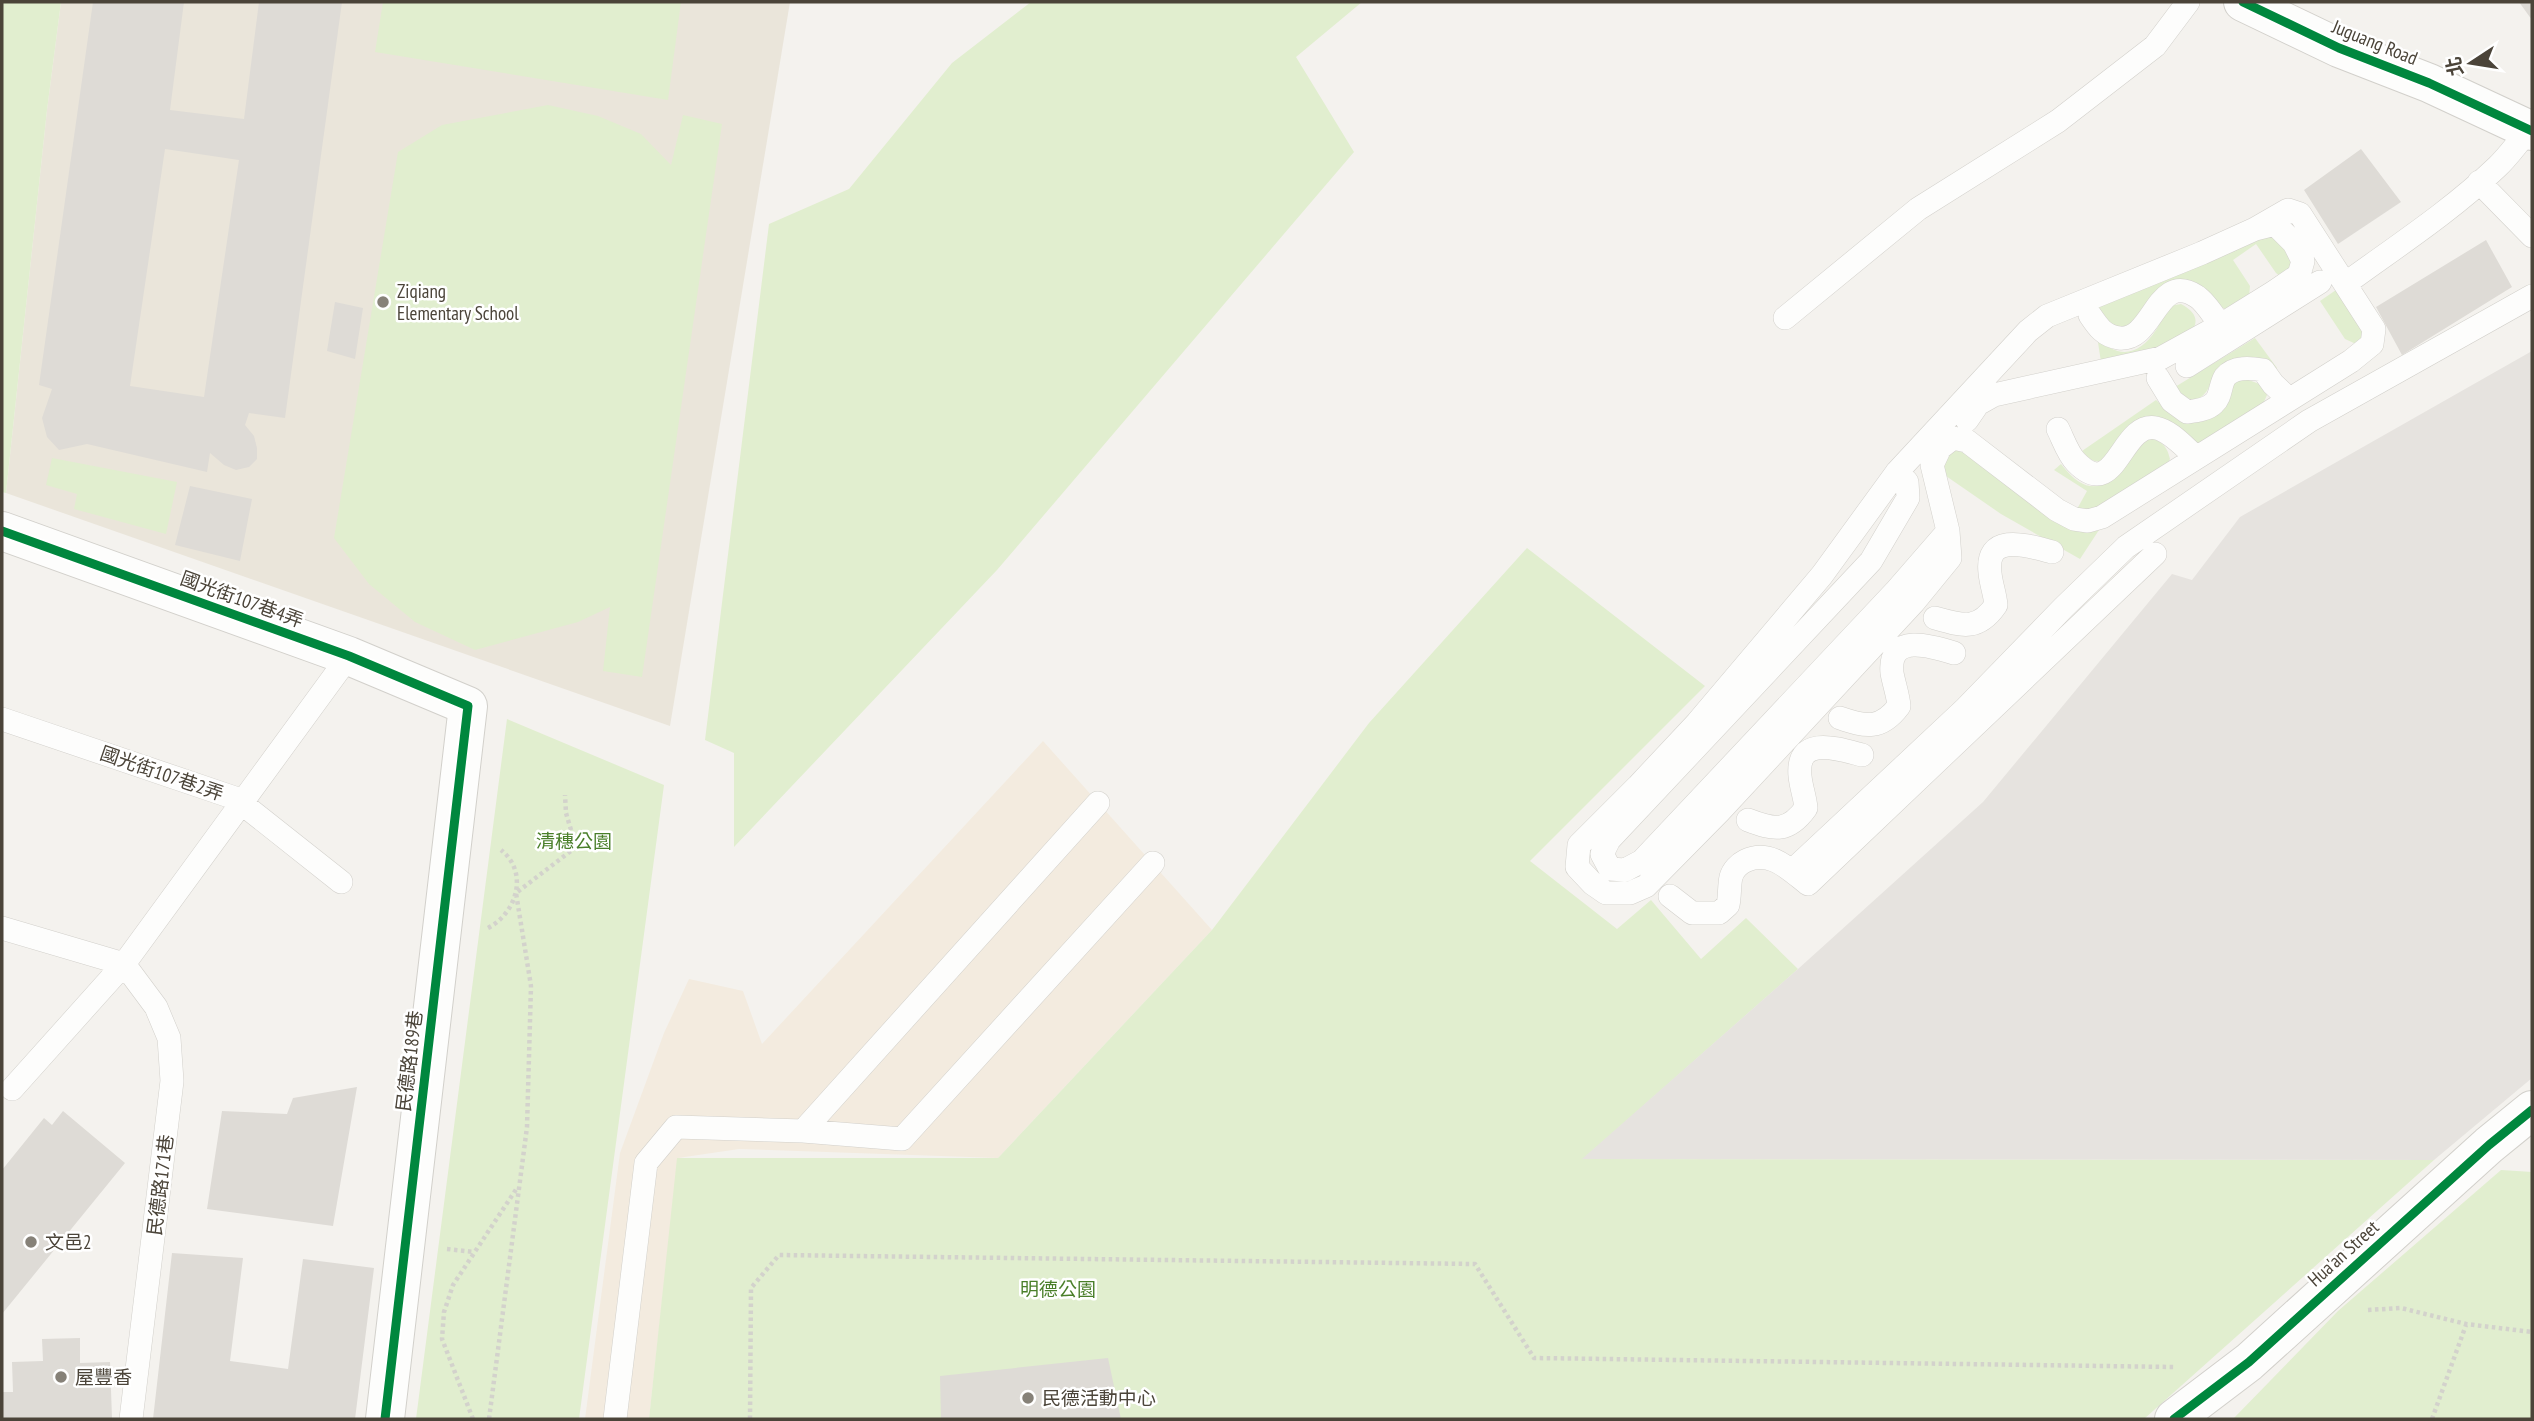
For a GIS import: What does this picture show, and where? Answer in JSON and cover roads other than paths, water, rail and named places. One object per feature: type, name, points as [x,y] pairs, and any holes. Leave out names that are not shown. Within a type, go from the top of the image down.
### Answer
[{"type":"street","name":"Juguang Road","points":[[2244,2],[2339,48],[2429,83],[2531,130]]},
{"type":"street","name":"國光街107巷4弄","points":[[2,531],[349,656],[468,706]]},
{"type":"street","name":"民德路189巷","points":[[385,1419],[468,706]]},
{"type":"street","name":"Hua'an Street","points":[[2174,1419],[2249,1362],[2479,1154],[2532,1110]]},
{"type":"lane","points":[[1785,318],[1917,209],[2058,121],[2155,46],[2188,2]]},
{"type":"lane","points":[[2345,284],[2437,217],[2499,165],[2531,130]]},
{"type":"lane","points":[[2479,182],[2532,236]]},
{"type":"lane","points":[[1953,438],[1967,441],[2057,510],[2074,519],[2088,521],[2102,517],[2351,361],[2372,344],[2374,329],[2300,214],[2288,209],[2255,229],[2202,253],[2047,316],[2028,331],[1897,472],[1822,575],[1697,723],[1579,845],[1577,867],[1593,884],[1606,893],[1630,893],[1646,886],[1719,812],[1914,603],[1950,558],[1948,531],[1932,465],[1940,448],[1953,438],[1978,404],[1994,395],[2161,358],[2221,325],[2299,275],[2303,261],[2294,243],[2275,224],[2255,229]]},
{"type":"lane","points":[[2187,366],[2320,282]]},
{"type":"lane","points":[[2090,316],[2098,328],[2109,337],[2125,339],[2139,332],[2158,303],[2168,294],[2182,291],[2197,296],[2221,325]]},
{"type":"lane","points":[[1791,871],[1925,747],[2126,547],[2309,421],[2532,296]]},
{"type":"lane","points":[[2158,378],[2172,401],[2187,412],[2201,410],[2214,403],[2226,377],[2236,370],[2250,368],[2263,370],[2289,400]]},
{"type":"lane","points":[[2057,429],[2075,461],[2088,472],[2103,473],[2113,468],[2134,435],[2145,429],[2155,428],[2166,432],[2196,457]]},
{"type":"lane","points":[[1897,472],[1907,482],[1908,498],[1871,561],[1609,840],[1602,854],[1611,869],[1625,870],[1642,861],[1895,592],[1948,531]]},
{"type":"lane","points":[[1935,618],[1975,625],[1989,616],[1996,605],[1990,572],[1991,559],[1996,549],[2007,544],[2022,544],[2052,552]]},
{"type":"lane","points":[[1670,895],[1692,913],[1707,915],[1719,912],[1728,905],[1731,877],[1739,864],[1764,855],[1808,884],[2155,554]]},
{"type":"lane","points":[[1840,718],[1861,725],[1877,724],[1891,716],[1899,706],[1898,691],[1892,673],[1894,659],[1899,650],[1910,644],[1925,644],[1954,653]]},
{"type":"lane","points":[[12,1089],[124,964],[349,656]]},
{"type":"lane","name":"國光街107巷2弄","points":[[2,719],[235,798],[341,882]]},
{"type":"lane","points":[[1748,820],[1768,828],[1785,828],[1799,819],[1806,808],[1800,775],[1801,762],[1807,752],[1817,747],[1832,747],[1862,755]]},
{"type":"lane","points":[[803,1131],[1098,803]]},
{"type":"lane","points":[[615,1419],[646,1163],[676,1127],[803,1131],[902,1139],[1153,863]]},
{"type":"lane","points":[[2,928],[124,964]]},
{"type":"lane","name":"民德路171巷","points":[[124,964],[156,1007],[165,1028],[169,1038],[172,1081],[131,1419]]},
{"type":"place","name":"Ziqiang Elementary School","points":[[383,302]]},
{"type":"place","name":"文邑2","points":[[31,1242]]},
{"type":"place","name":"屋豐香","points":[[61,1377]]},
{"type":"place","name":"民德活動中心","points":[[1028,1398]]},
{"type":"park label","name":"清穗公園","points":[[574,841]]},
{"type":"park label","name":"明德公園","points":[[1058,1289]]}]
